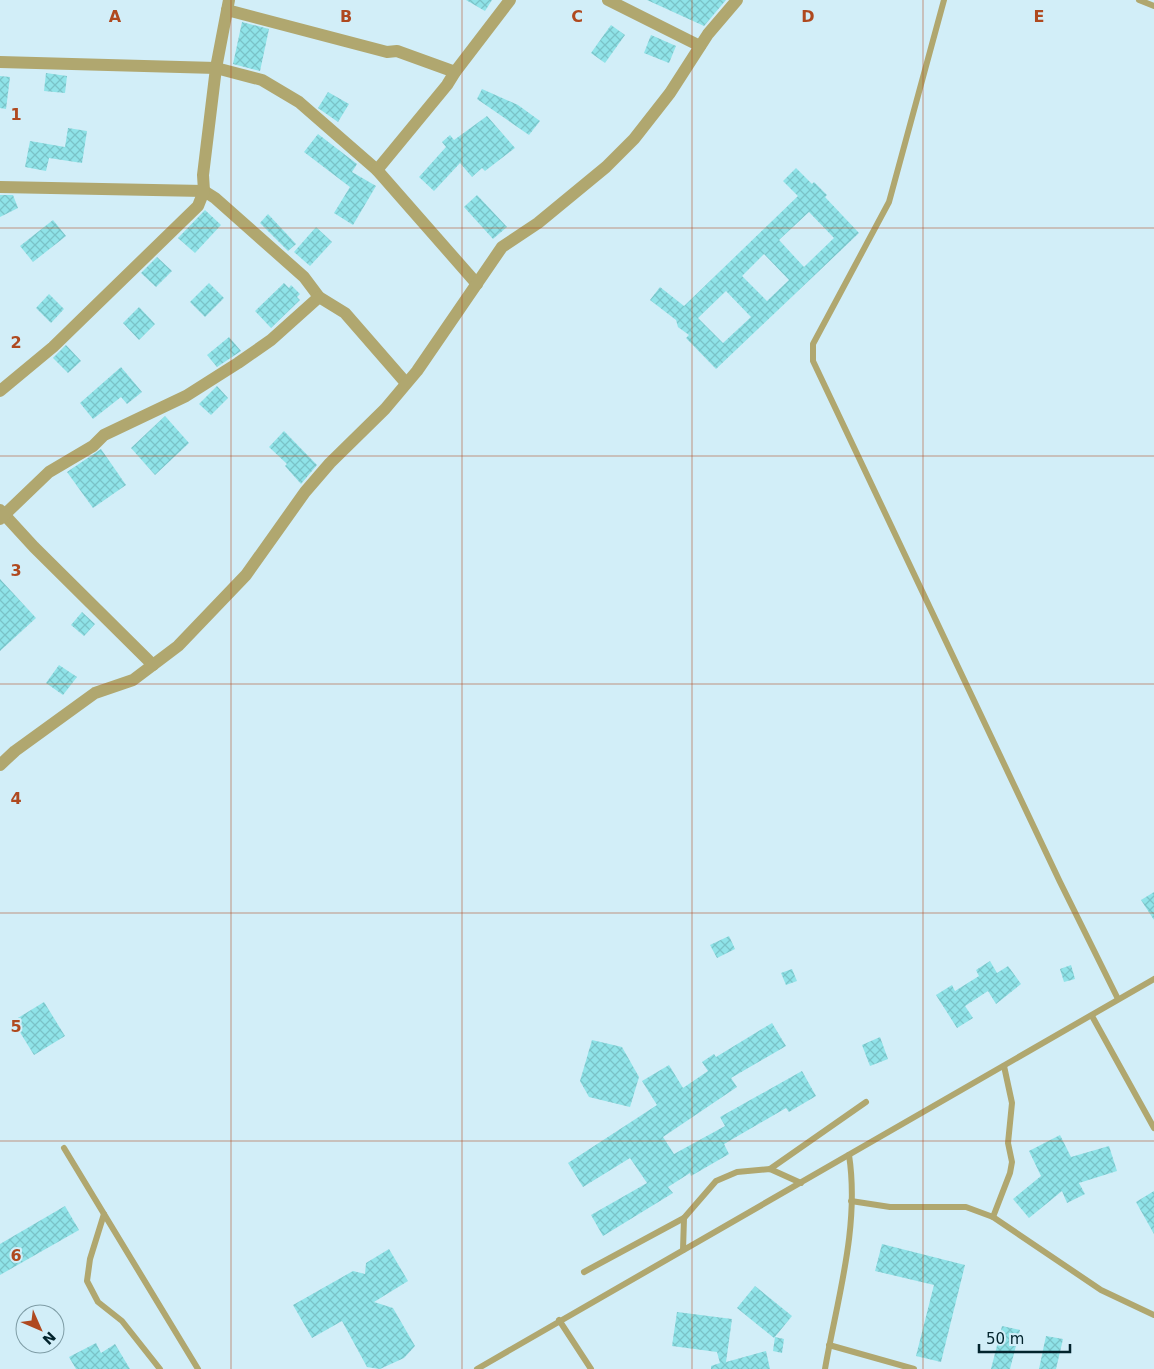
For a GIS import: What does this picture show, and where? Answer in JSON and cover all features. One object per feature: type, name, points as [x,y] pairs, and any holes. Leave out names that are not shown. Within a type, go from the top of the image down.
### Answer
[{"type":"street","points":[[378,170],[447,85],[510,0]]},
{"type":"street","points":[[608,0],[700,46]]},
{"type":"street","points":[[0,765],[15,751],[96,693],[133,680],[178,646],[246,575],[305,492],[330,463],[386,409],[406,384],[502,247],[538,223],[606,167],[634,139],[670,93],[700,46],[736,0]]},
{"type":"street","points":[[0,391],[53,348],[198,206],[204,191],[203,175],[216,68],[228,5],[387,52],[396,51],[455,72]]},
{"type":"street","points":[[0,62],[216,68],[262,80],[299,102],[378,170],[477,284]]},
{"type":"street","points":[[0,187],[204,191],[215,198],[304,277],[319,297],[345,314],[406,384]]},
{"type":"street","points":[[153,665],[2,514],[49,472],[93,446],[104,435],[186,396],[238,363],[271,340],[319,297]]},
{"type":"lane","points":[[944,0],[890,202],[813,344],[813,361],[1060,882],[1118,999]]},
{"type":"lane","points":[[1139,0],[1154,6]]},
{"type":"lane","points":[[477,1369],[559,1320],[1154,979]]},
{"type":"lane","points":[[1092,1016],[1154,1128]]},
{"type":"lane","points":[[993,1217],[1010,1174],[1012,1162],[1008,1143],[1012,1103],[1004,1066]]},
{"type":"lane","points":[[770,1169],[866,1102]]},
{"type":"lane","points":[[64,1148],[198,1369]]},
{"type":"lane","points":[[825,1369],[849,1239],[852,1173],[849,1155]]},
{"type":"lane","points":[[584,1272],[684,1218],[716,1180],[737,1172],[770,1169],[801,1183]]},
{"type":"lane","points":[[851,1201],[890,1206],[966,1207],[993,1217],[1101,1290],[1154,1315]]},
{"type":"lane","points":[[104,1214],[90,1259],[87,1281],[98,1302],[122,1321],[160,1369]]},
{"type":"lane","points":[[683,1250],[684,1218]]},
{"type":"lane","points":[[559,1320],[591,1369]]},
{"type":"lane","points":[[829,1345],[914,1369]]},
{"type":"building","points":[[466,0],[492,0],[485,11]]},
{"type":"building","points":[[647,0],[726,0],[704,26]]},
{"type":"building","points":[[242,22],[269,29],[260,71],[233,64]]},
{"type":"building","points":[[611,25],[625,35],[605,63],[591,53]]},
{"type":"building","points":[[651,35],[676,46],[669,63],[644,53]]},
{"type":"building","points":[[46,73],[67,76],[65,93],[44,91]]},
{"type":"building","points":[[0,76],[10,77],[6,109],[0,108]]},
{"type":"building","points":[[482,89],[518,105],[540,121],[529,135],[477,99]]},
{"type":"building","points":[[328,92],[349,104],[338,122],[318,108]]},
{"type":"building","points":[[487,116],[515,148],[485,171],[482,168],[472,177],[460,163],[434,191],[419,177],[446,147],[442,142],[450,135],[454,140]]},
{"type":"building","points":[[68,128],[87,131],[82,163],[49,158],[46,171],[25,167],[30,141],[65,147]]},
{"type":"building","points":[[318,134],[357,164],[352,172],[376,186],[353,225],[334,213],[350,187],[304,152]]},
{"type":"building","points":[[796,168],[812,184],[814,182],[827,195],[825,197],[859,233],[716,369],[686,338],[689,335],[678,327],[676,320],[650,300],[660,287],[684,306],[798,196],[783,181]],"holes":[[[809,212],[834,238],[804,267],[779,240]],[[764,254],[789,280],[767,301],[742,276]],[[726,291],[751,317],[723,343],[698,318]]]},
{"type":"building","points":[[0,195],[13,195],[18,208],[0,217]]},
{"type":"building","points":[[477,195],[507,227],[493,239],[464,207]]},
{"type":"building","points":[[205,210],[221,225],[195,253],[178,238]]},
{"type":"building","points":[[268,214],[296,244],[288,251],[260,223]]},
{"type":"building","points":[[53,220],[66,236],[33,262],[20,246]]},
{"type":"building","points":[[316,227],[332,242],[310,266],[294,252]]},
{"type":"building","points":[[157,257],[172,271],[156,287],[141,273]]},
{"type":"building","points":[[209,283],[224,298],[205,317],[190,302]]},
{"type":"building","points":[[284,283],[289,288],[291,285],[300,294],[297,297],[300,300],[271,328],[255,311]]},
{"type":"building","points":[[49,294],[64,309],[51,323],[36,308]]},
{"type":"building","points":[[139,307],[155,324],[139,340],[123,323]]},
{"type":"building","points":[[229,337],[241,351],[217,367],[207,355]]},
{"type":"building","points":[[66,345],[81,361],[68,373],[53,358]]},
{"type":"building","points":[[121,367],[142,392],[127,404],[121,397],[93,419],[80,403]]},
{"type":"building","points":[[217,386],[228,398],[211,415],[199,404]]},
{"type":"building","points":[[165,416],[189,443],[155,475],[131,448]]},
{"type":"building","points":[[284,431],[317,465],[301,484],[285,466],[287,464],[269,447]]},
{"type":"building","points":[[101,449],[126,485],[93,508],[67,472]]},
{"type":"building","points":[[0,579],[36,618],[0,651]]},
{"type":"building","points":[[82,612],[95,624],[84,636],[71,625]]},
{"type":"building","points":[[59,665],[77,677],[63,695],[46,683]]},
{"type":"building","points":[[1154,892],[1154,920],[1141,900]]},
{"type":"building","points":[[729,936],[735,949],[717,958],[710,945]]},
{"type":"building","points":[[990,961],[997,973],[1008,966],[1021,984],[996,1004],[988,991],[965,1006],[973,1018],[957,1028],[936,995],[952,985],[955,991],[979,976],[976,970]]},
{"type":"building","points":[[1071,965],[1075,979],[1064,982],[1060,969]]},
{"type":"building","points":[[792,969],[797,981],[786,985],[781,973]]},
{"type":"building","points":[[44,1002],[65,1036],[34,1055],[13,1021]]},
{"type":"building","points":[[772,1023],[786,1046],[731,1078],[737,1087],[663,1137],[674,1154],[725,1126],[720,1117],[802,1071],[816,1096],[789,1112],[786,1108],[724,1144],[729,1154],[691,1176],[690,1173],[668,1187],[673,1193],[603,1236],[591,1215],[647,1183],[630,1158],[583,1187],[568,1163],[657,1105],[642,1081],[669,1065],[683,1088],[708,1071],[702,1062],[714,1054],[716,1057]]},
{"type":"building","points":[[880,1037],[888,1059],[870,1066],[862,1045]]},
{"type":"building","points":[[592,1040],[622,1047],[639,1077],[630,1107],[589,1097],[580,1081]]},
{"type":"building","points":[[1060,1135],[1071,1157],[1109,1146],[1117,1171],[1079,1183],[1085,1194],[1067,1203],[1062,1191],[1029,1218],[1013,1199],[1041,1176],[1029,1151]]},
{"type":"building","points":[[1154,1191],[1154,1234],[1136,1202]]},
{"type":"building","points":[[65,1206],[79,1230],[0,1275],[0,1244]]},
{"type":"building","points":[[882,1244],[965,1265],[941,1362],[916,1356],[934,1285],[875,1271]]},
{"type":"building","points":[[389,1249],[408,1281],[374,1302],[393,1308],[415,1346],[404,1358],[380,1369],[367,1367],[342,1321],[312,1338],[293,1305],[353,1271],[365,1274],[366,1263]]},
{"type":"building","points":[[755,1286],[792,1316],[774,1338],[737,1308]]},
{"type":"building","points":[[677,1312],[732,1319],[726,1362],[766,1351],[770,1369],[711,1369],[711,1366],[720,1363],[717,1352],[672,1346]]},
{"type":"building","points":[[1002,1326],[1020,1330],[1010,1369],[991,1369]]},
{"type":"building","points":[[1046,1336],[1063,1339],[1056,1369],[1039,1369]]},
{"type":"building","points":[[775,1337],[784,1339],[782,1353],[773,1351]]},
{"type":"building","points":[[96,1343],[101,1353],[115,1344],[130,1369],[76,1369],[69,1357]]}]
